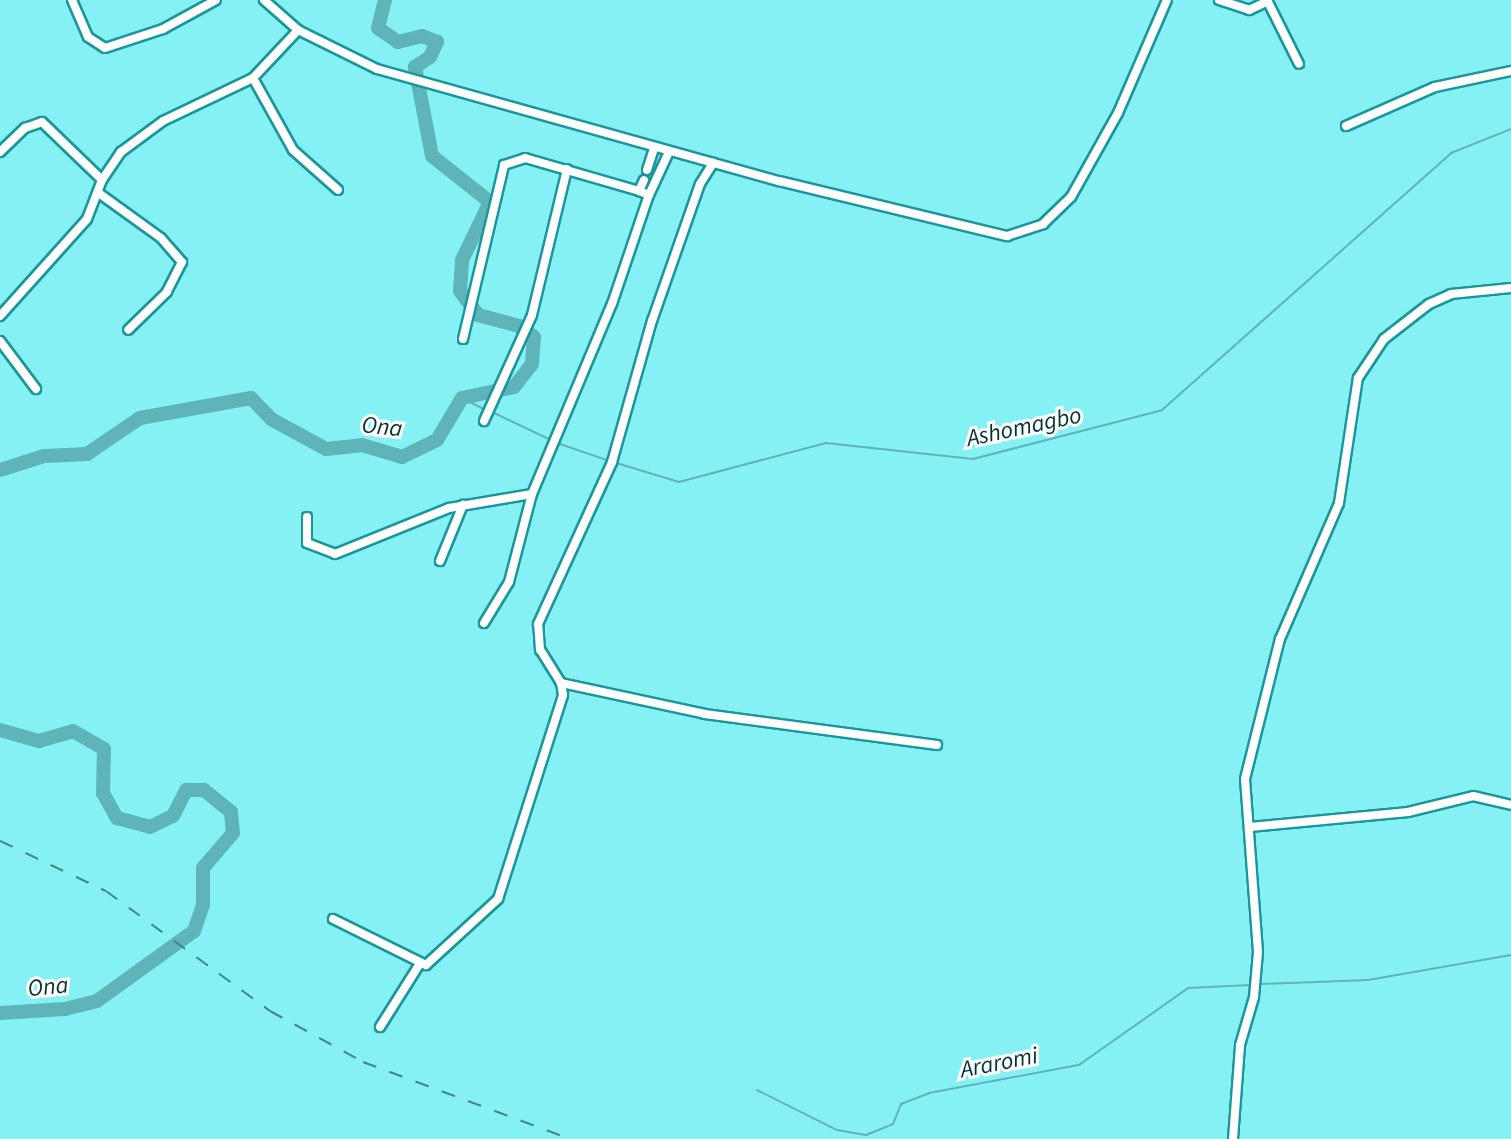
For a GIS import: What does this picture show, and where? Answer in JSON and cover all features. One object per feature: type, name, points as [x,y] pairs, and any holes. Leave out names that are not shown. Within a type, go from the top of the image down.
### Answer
[{"type":"street","points":[[72,0],[88,37],[105,48],[163,29],[216,0]]},
{"type":"street","points":[[264,0],[298,30],[362,64],[654,148],[958,228],[1007,236],[1033,229],[1065,205],[1085,175],[1167,0]]},
{"type":"street","points":[[1219,0],[1249,10],[1268,1],[1299,64]]},
{"type":"street","points":[[0,316],[3,305],[87,219],[100,194],[102,180],[121,152],[144,133],[210,95],[253,78],[298,30]]},
{"type":"street","points":[[1346,126],[1435,87],[1511,71]]},
{"type":"street","points":[[253,78],[293,150],[338,190]]},
{"type":"street","points":[[0,152],[25,128],[42,122],[102,180]]},
{"type":"street","points":[[647,170],[654,148]]},
{"type":"street","points":[[484,623],[509,582],[532,494],[612,304],[649,195],[669,152]]},
{"type":"street","points":[[463,339],[500,171],[517,158],[567,169],[649,195]]},
{"type":"street","points":[[333,919],[419,965],[434,962],[471,920],[495,903],[559,707],[561,683],[540,650],[538,624],[612,462],[652,321],[700,184],[713,163]]},
{"type":"street","points":[[484,421],[532,315],[567,169]]},
{"type":"street","points":[[639,191],[644,180]]},
{"type":"street","points":[[100,194],[161,238],[182,262],[167,292],[128,330]]},
{"type":"street","points":[[1233,1139],[1240,1045],[1257,977],[1247,769],[1280,639],[1339,503],[1358,378],[1384,339],[1429,304],[1463,292],[1511,288]]},
{"type":"street","points":[[0,341],[36,389]]},
{"type":"street","points":[[307,517],[307,543],[335,554],[463,505],[532,494]]},
{"type":"street","points":[[440,561],[463,505]]},
{"type":"street","points":[[561,683],[705,714],[937,745]]},
{"type":"street","points":[[1250,827],[1408,812],[1473,796],[1511,805]]},
{"type":"street","points":[[380,1027],[419,965]]},
{"type":"waterway","name":"Ona","points":[[0,470],[44,456],[87,454],[140,418],[251,398],[271,419],[326,449],[362,445],[402,457],[437,440],[462,398],[514,387],[532,364],[534,337],[519,326],[478,315],[460,291],[462,260],[490,202],[432,156],[415,67],[430,57],[437,42],[422,36],[398,42],[378,28],[385,0]]},
{"type":"waterway","name":"Ashomagbo","points":[[613,462],[679,482],[826,443],[973,459],[1162,410],[1451,153],[1511,129]]},
{"type":"waterway","name":"Ashomagbo","points":[[462,398],[486,410]]},
{"type":"waterway","name":"Ashomagbo","points":[[492,412],[551,440]]},
{"type":"waterway","name":"Ashomagbo","points":[[557,443],[607,460]]},
{"type":"waterway","name":"Ona","points":[[0,730],[39,741],[73,731],[104,749],[103,793],[117,818],[150,827],[173,816],[186,790],[204,790],[231,812],[233,833],[203,868],[203,905],[194,931],[97,1001],[65,1009],[0,1013]]},
{"type":"waterway","name":"Araromi","points":[[1262,984],[1368,980],[1511,955]]},
{"type":"waterway","name":"Araromi","points":[[757,1090],[837,1130],[866,1135],[893,1124],[901,1104],[929,1093],[1079,1065],[1188,988],[1250,985]]},
{"type":"railway","points":[[0,841],[106,891],[270,1011],[363,1062],[570,1139]]}]
